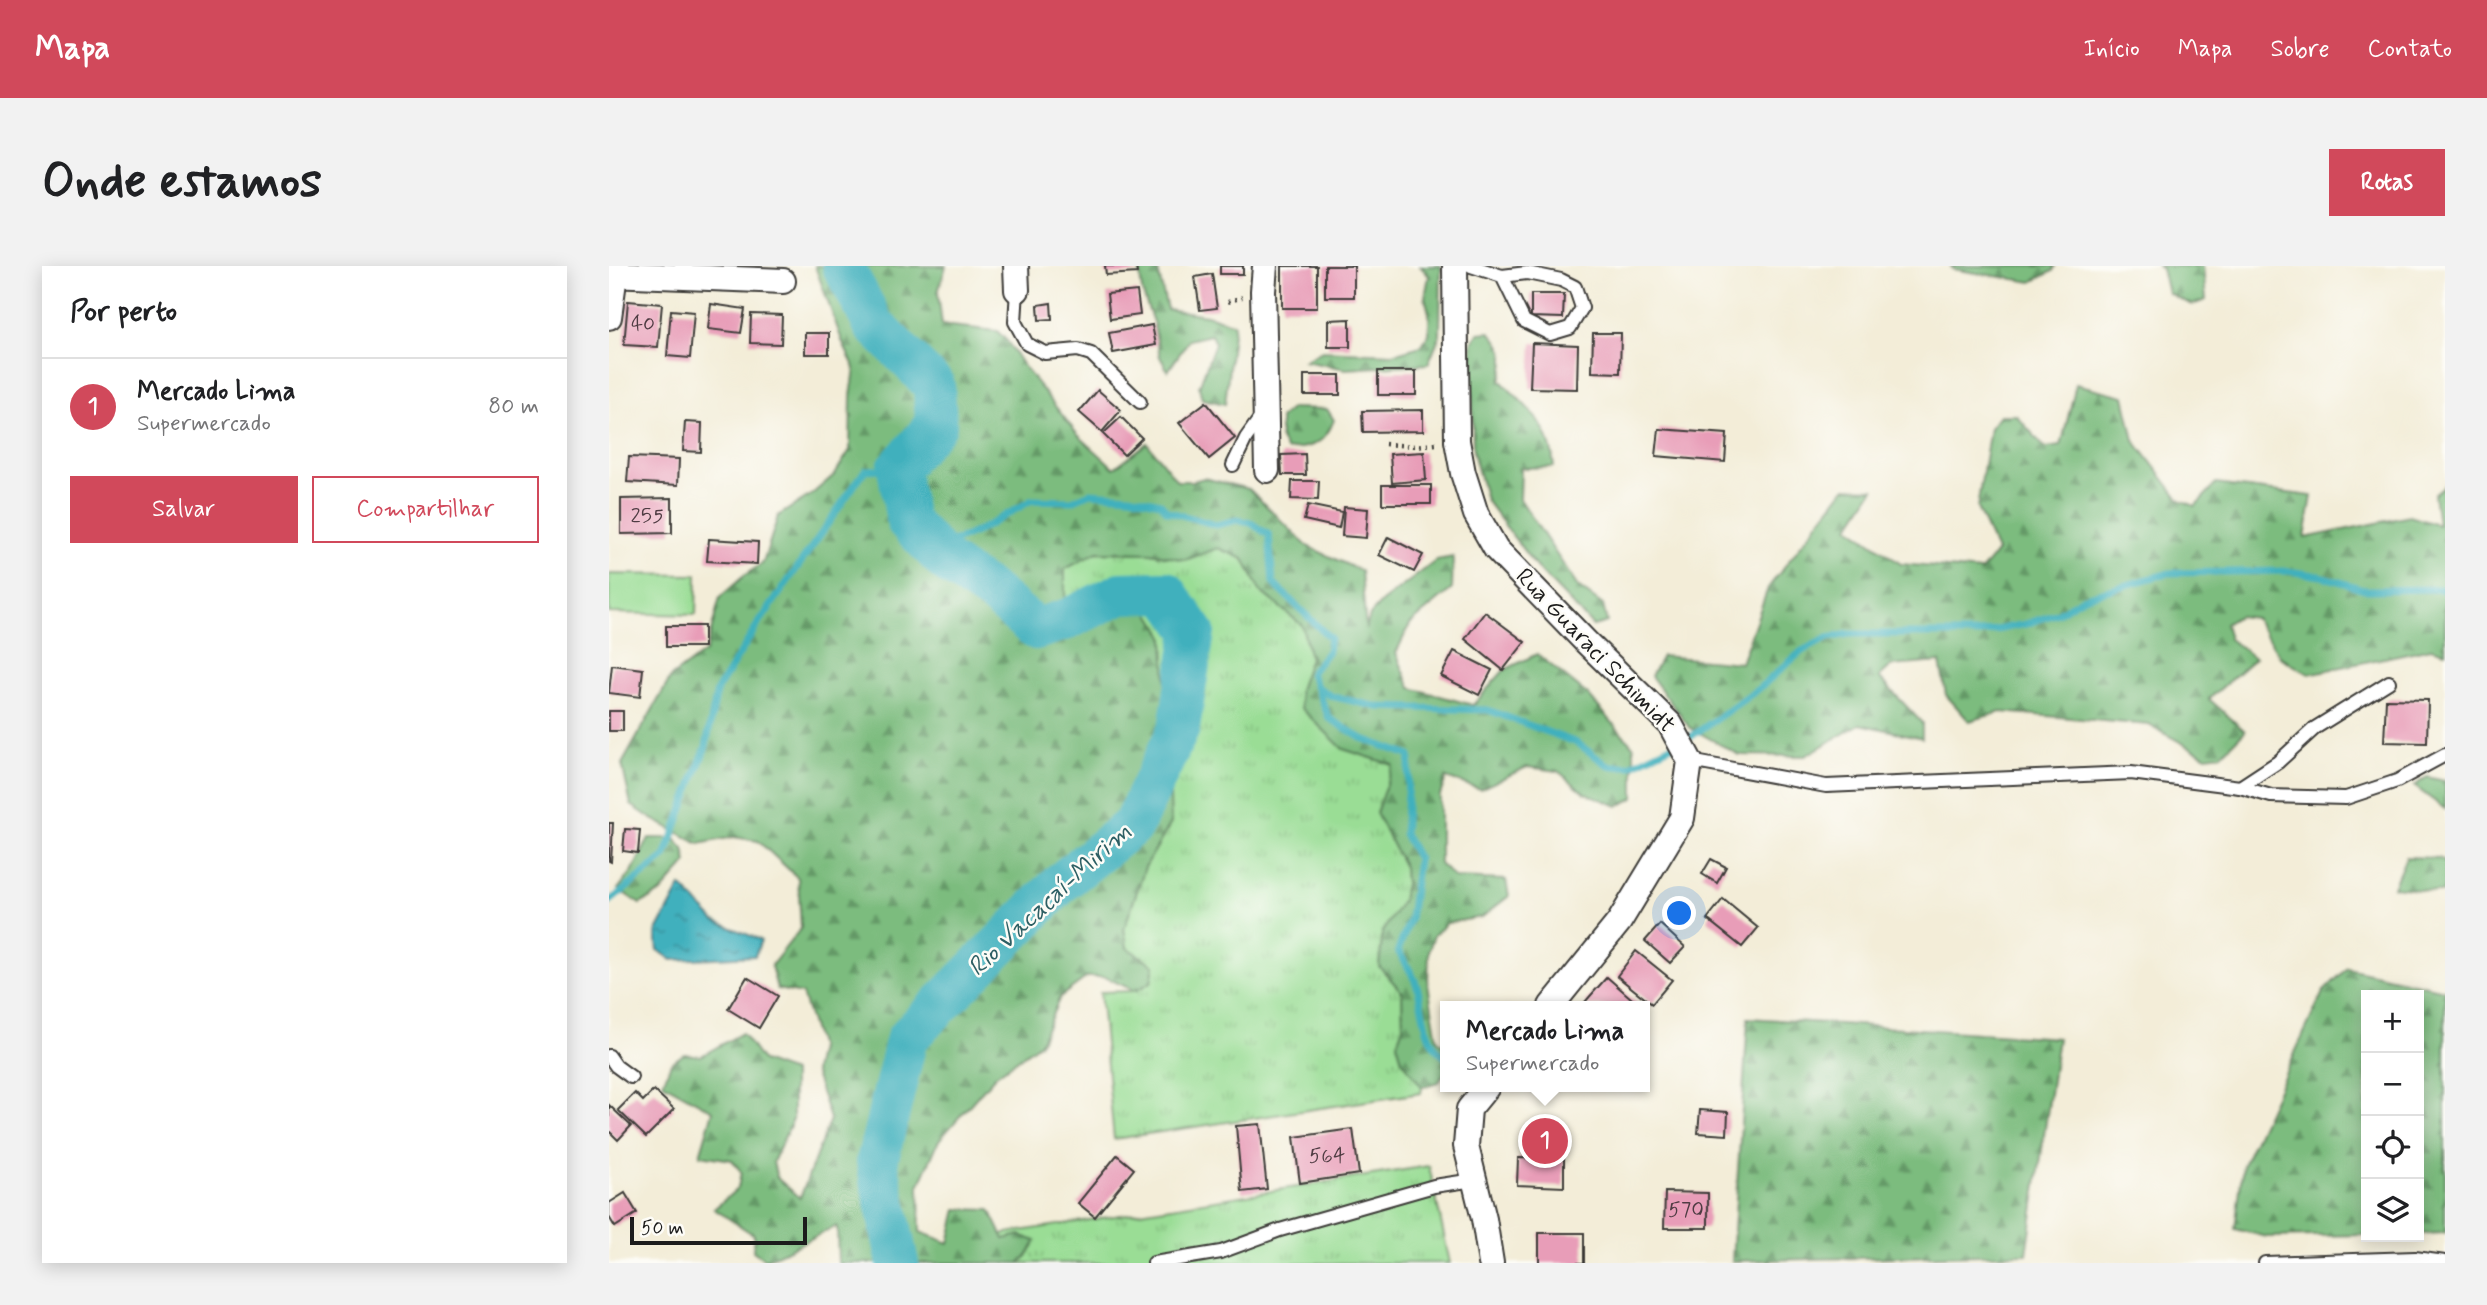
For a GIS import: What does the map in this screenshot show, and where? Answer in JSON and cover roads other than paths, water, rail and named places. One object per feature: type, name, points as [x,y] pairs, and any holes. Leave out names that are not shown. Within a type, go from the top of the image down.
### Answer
[{"type":"street","points":[[1265,266],[1263,291],[1267,470]]},
{"type":"street","name":"Rua Guaraci Schimidt","points":[[1455,266],[1457,441],[1462,473],[1476,514],[1496,549],[1585,642],[1670,724],[1690,761],[1682,817],[1619,922],[1556,1001]]},
{"type":"street","points":[[609,317],[612,274],[783,281]]},
{"type":"street","points":[[1483,1092],[1469,1109],[1466,1146],[1491,1263]]},
{"type":"lane","points":[[1471,266],[1502,276],[1527,273],[1561,280],[1575,287],[1582,308],[1570,328],[1550,334],[1524,321],[1502,276]]},
{"type":"lane","points":[[1017,278],[1015,323],[1027,344],[1045,353],[1078,350],[1091,354],[1140,402]]},
{"type":"lane","points":[[1233,465],[1246,438],[1265,411]]},
{"type":"lane","points":[[2240,787],[2278,762],[2315,728],[2389,682]]},
{"type":"lane","points":[[1690,761],[1826,786],[2131,773],[2240,787],[2271,796],[2346,798],[2396,781],[2445,755]]},
{"type":"lane","points":[[609,1056],[631,1077]]},
{"type":"lane","points":[[1154,1263],[1221,1252],[1306,1223],[1434,1186],[1474,1180]]},
{"type":"lane","points":[[2265,1263],[2415,1258],[2445,1262]]},
{"type":"water","points":[[681,886],[715,921],[761,940],[755,956],[672,960],[658,950],[656,933]]},
{"type":"waterway","name":"Rio Vacacaí-Mirim","points":[[843,266],[874,325],[934,385],[936,425],[898,468],[907,521],[946,562],[993,593],[1036,629],[1068,619],[1121,593],[1166,592],[1194,632],[1179,728],[1133,825],[1061,883],[907,1038],[877,1162],[898,1263]]},
{"type":"waterway","points":[[609,902],[665,857],[706,746],[717,690],[757,626],[865,470],[898,468]]},
{"type":"waterway","points":[[935,550],[980,530],[1032,500],[1072,501],[1090,493],[1130,496],[1160,503],[1167,511],[1216,525],[1237,520],[1251,523],[1269,535],[1273,583],[1330,638],[1328,651],[1311,673],[1329,718],[1361,738],[1410,756],[1404,834],[1418,859],[1410,919],[1398,951],[1415,981],[1428,1034],[1440,1053]]},
{"type":"waterway","points":[[1316,686],[1331,696],[1378,707],[1488,710],[1577,743],[1609,766],[1630,766],[1692,736],[1756,691],[1802,651],[1828,638],[1849,634],[1976,634],[2026,624],[2058,613],[2084,597],[2169,573],[2288,571],[2321,576],[2367,590],[2445,589]]},
{"type":"place","name":"Mercado Lima","points":[[1545,1141]]}]
